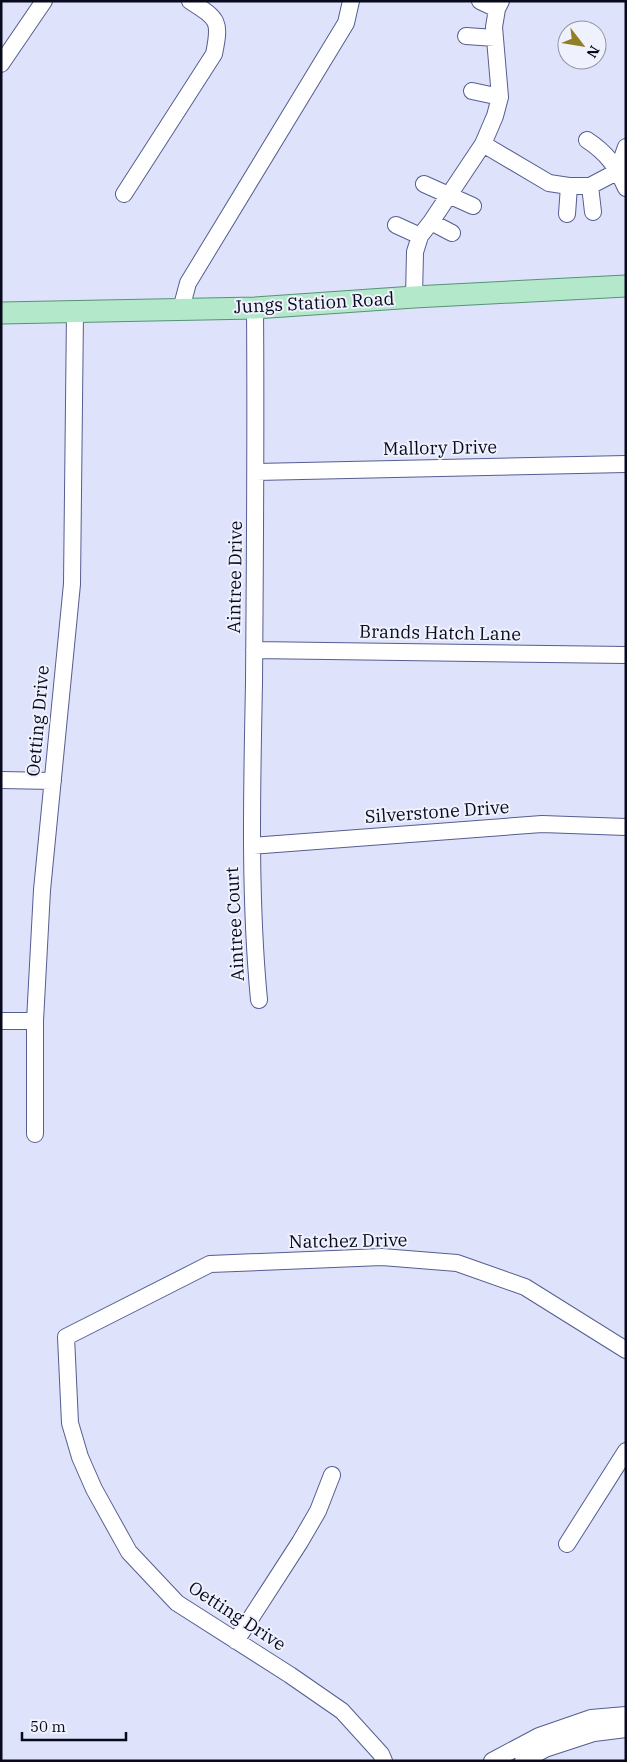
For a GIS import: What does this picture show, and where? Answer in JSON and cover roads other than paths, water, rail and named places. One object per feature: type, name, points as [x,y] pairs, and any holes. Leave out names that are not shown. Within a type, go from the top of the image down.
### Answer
[{"type":"main road","name":"Jungs Station Road","points":[[1,313],[256,308],[414,297],[626,286]]},
{"type":"street","points":[[1,64],[44,1]]},
{"type":"street","points":[[124,194],[214,54],[217,26],[212,15],[190,1]]},
{"type":"street","points":[[181,310],[188,283],[346,23],[351,1]]},
{"type":"street","points":[[414,297],[415,252],[420,236],[450,196],[483,144],[495,116],[500,97],[494,27],[499,5],[480,1]]},
{"type":"street","points":[[466,36],[495,38]]},
{"type":"street","points":[[472,92],[500,97]]},
{"type":"street","points":[[587,140],[623,170]]},
{"type":"street","points":[[483,144],[549,182],[569,186],[590,186],[623,170]]},
{"type":"street","points":[[626,146],[623,170],[626,188]]},
{"type":"street","points":[[424,184],[473,206]]},
{"type":"street","points":[[567,214],[569,186]]},
{"type":"street","points":[[590,186],[593,212]]},
{"type":"street","points":[[431,222],[452,233]]},
{"type":"street","points":[[396,225],[420,236]]},
{"type":"street","name":"Aintree Drive","points":[[252,846],[256,308]]},
{"type":"street","name":"Oetting Drive","points":[[35,1134],[35,1021],[42,890],[72,584],[75,312]]},
{"type":"street","name":"Mallory Drive","points":[[256,472],[626,464]]},
{"type":"street","name":"Brands Hatch Lane","points":[[254,650],[626,655]]},
{"type":"street","points":[[1,780],[53,781]]},
{"type":"street","name":"Silverstone Drive","points":[[252,846],[542,824],[626,827]]},
{"type":"street","name":"Aintree Court","points":[[252,846],[254,947],[259,1000]]},
{"type":"street","points":[[1,1021],[35,1021]]},
{"type":"street","name":"Natchez Drive","points":[[66,1337],[210,1264],[382,1257],[457,1263],[525,1286],[626,1350]]},
{"type":"street","name":"Oetting Drive","points":[[66,1337],[70,1423],[80,1457],[94,1489],[129,1552],[177,1603],[290,1675],[342,1711],[381,1754],[384,1761]]},
{"type":"street","points":[[567,1544],[626,1451]]},
{"type":"street","points":[[236,1641],[318,1511],[332,1475]]},
{"type":"street","points":[[492,1761],[548,1733],[591,1718],[626,1715]]},
{"type":"street","points":[[523,1761],[545,1749],[594,1733],[626,1730]]}]
